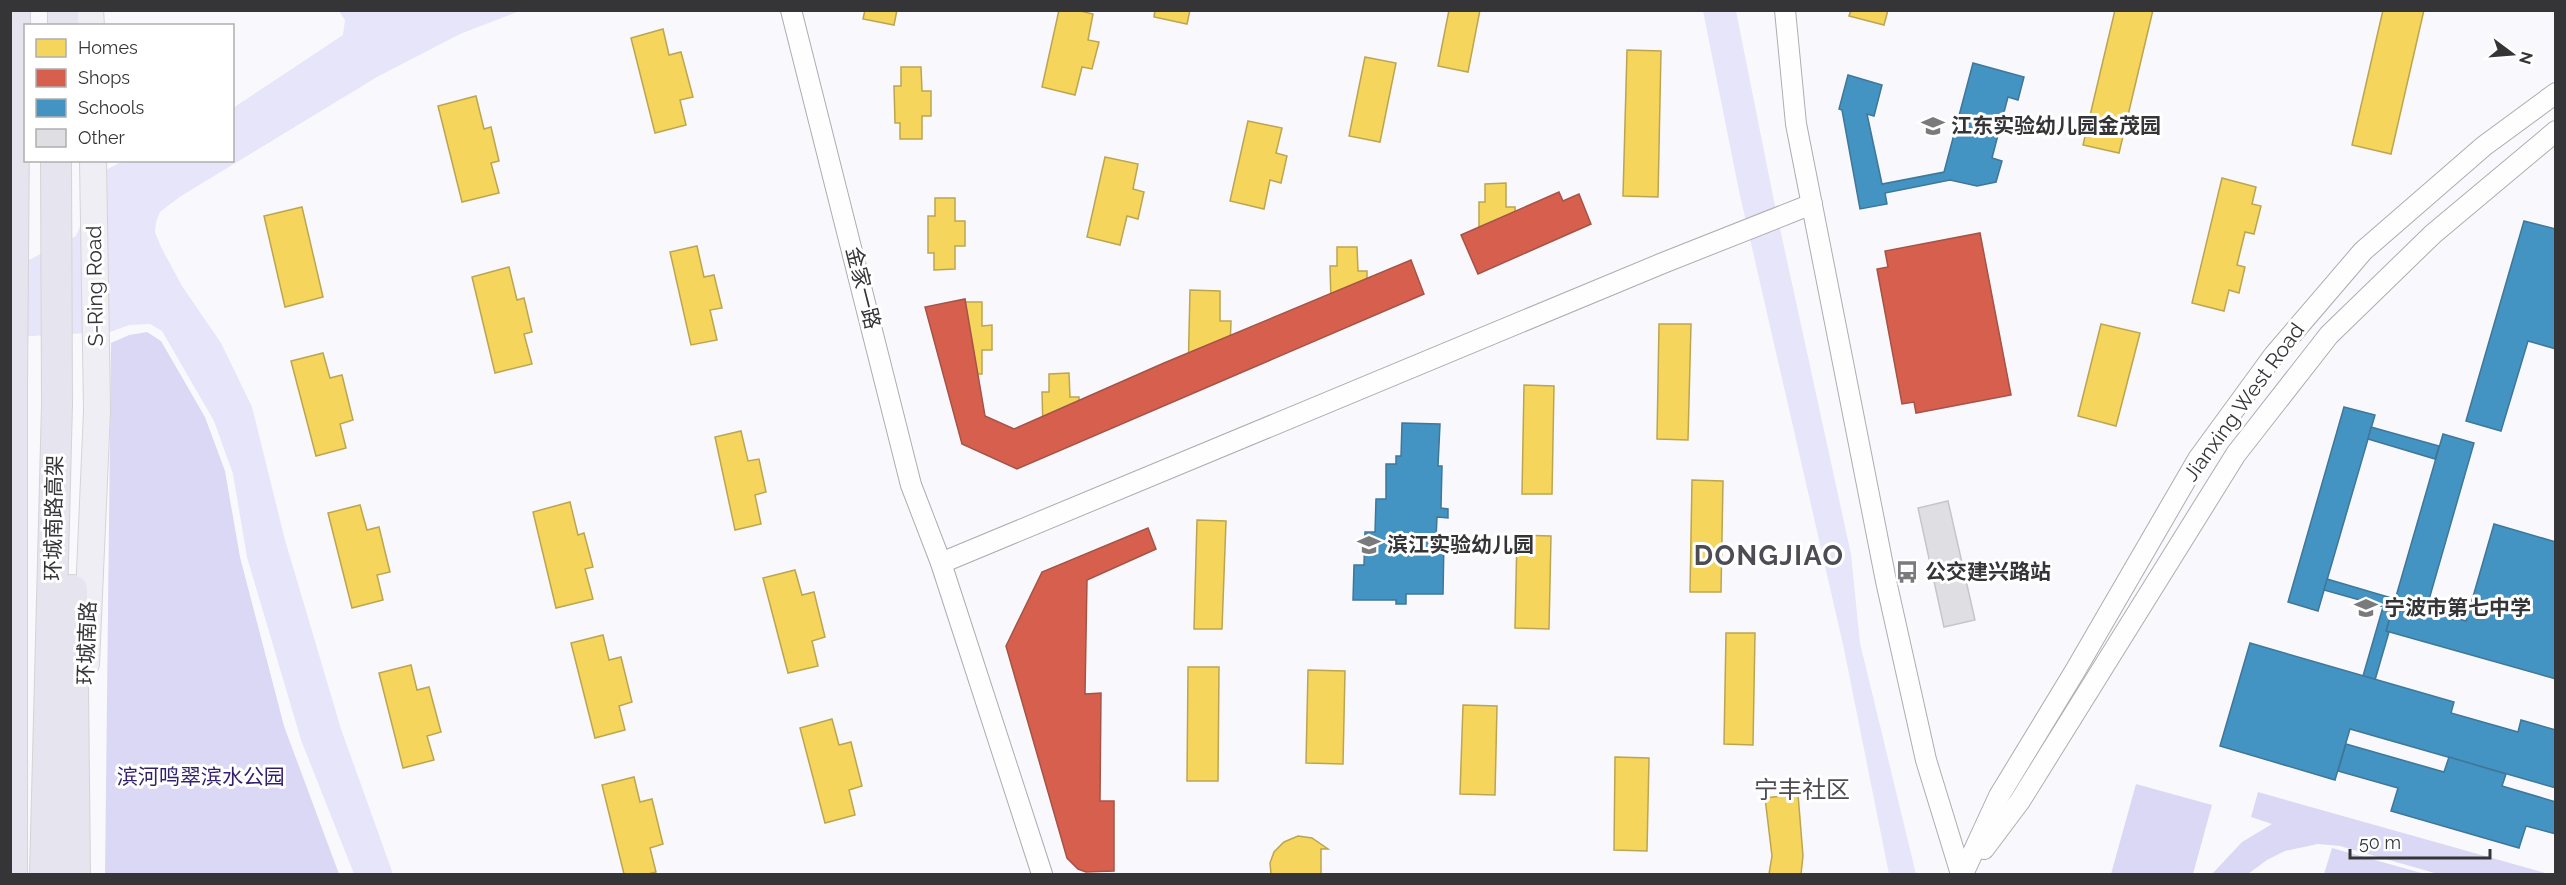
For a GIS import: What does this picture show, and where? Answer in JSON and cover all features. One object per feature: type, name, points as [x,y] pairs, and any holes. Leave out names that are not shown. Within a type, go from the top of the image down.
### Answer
[{"type":"highway","name":"环城南路高架","points":[[12,874],[15,10]]},
{"type":"highway","name":"环城南路高架","points":[[45,874],[57,404],[56,162]]},
{"type":"highway","points":[[67,162],[76,874]]},
{"type":"main road","name":"S-Ring Road","points":[[93,162],[97,411]]},
{"type":"main road","name":"环城南路","points":[[76,874],[97,411]]},
{"type":"street","name":"金家一路","points":[[791,10],[911,485],[941,562],[1042,874]]},
{"type":"street","points":[[1785,10],[1806,206],[1926,760],[1963,874]]},
{"type":"street","name":"Jianxing West Road","points":[[1963,874],[1999,796],[2198,459],[2274,355],[2363,251],[2484,146],[2556,93]]},
{"type":"street","name":"Jianxing West Road","points":[[1963,874],[2020,801],[2236,454],[2329,335],[2433,234],[2556,131]]},
{"type":"street","points":[[941,562],[1806,206]]},
{"type":"green space","name":"滨河鸣翠滨水公园","points":[[147,332],[161,341],[205,417],[225,471],[240,557],[284,726],[339,874],[105,874],[111,343],[129,335]]},
{"type":"green space","points":[[2136,784],[2212,805],[2193,874],[2111,874]]},
{"type":"green space","points":[[2258,792],[2549,874],[2438,874],[2340,846],[2318,844],[2285,851],[2267,860],[2248,874],[2212,874],[2242,842],[2272,824],[2251,817]]},
{"type":"green space","points":[[2332,848],[2425,874],[2324,874]]},
{"type":"water","points":[[339,11],[520,11],[460,34],[377,77],[181,196],[160,212],[155,232],[182,286],[221,343],[252,407],[285,540],[341,729],[393,874],[354,874],[301,740],[247,557],[233,474],[214,421],[162,331],[150,324],[129,325],[110,332],[11,337],[11,269],[76,236],[102,172],[119,163],[234,162],[234,107],[343,35],[345,20]]},
{"type":"water","points":[[1703,11],[1736,11],[1774,201],[1851,554],[1860,643],[1916,874],[1889,874],[1844,649],[1739,191]]},
{"type":"building: Homes","points":[[865,10],[897,10],[894,25],[863,19]]},
{"type":"building: Homes","points":[[1059,10],[1076,10],[1093,14],[1088,40],[1099,42],[1092,69],[1082,67],[1075,95],[1042,87]]},
{"type":"building: Homes","points":[[1155,10],[1190,10],[1187,24],[1154,17]]},
{"type":"building: Homes","points":[[1449,10],[1480,10],[1468,72],[1438,66]]},
{"type":"building: Homes","points":[[1851,10],[1888,10],[1884,25],[1849,16]]},
{"type":"building: Homes","points":[[2115,10],[2153,10],[2119,153],[2083,145]]},
{"type":"building: Homes","points":[[2383,10],[2424,10],[2391,154],[2352,145]]},
{"type":"building: Homes","points":[[663,29],[669,55],[681,52],[693,97],[680,100],[686,125],[655,133],[631,38]]},
{"type":"building: Homes","points":[[1627,50],[1661,51],[1658,197],[1623,196]]},
{"type":"building: Homes","points":[[1365,57],[1396,63],[1380,142],[1349,136]]},
{"type":"building: Homes","points":[[901,67],[921,67],[922,91],[931,91],[931,116],[922,116],[922,139],[900,139],[900,123],[895,123],[894,86],[901,86]]},
{"type":"building: Homes","points":[[476,96],[484,129],[491,127],[499,161],[491,163],[499,193],[462,202],[438,106]]},
{"type":"building: Homes","points":[[1248,121],[1282,128],[1276,153],[1287,156],[1281,183],[1270,180],[1264,209],[1230,201]]},
{"type":"building: Homes","points":[[1105,157],[1138,164],[1133,189],[1144,192],[1138,219],[1127,216],[1120,245],[1087,237]]},
{"type":"building: Homes","points":[[2222,178],[2256,187],[2252,204],[2261,206],[2254,234],[2245,232],[2237,265],[2245,267],[2239,293],[2229,290],[2224,311],[2192,303]]},
{"type":"building: Homes","points":[[1506,183],[1506,207],[1515,207],[1516,232],[1506,232],[1506,255],[1485,256],[1485,239],[1479,239],[1479,202],[1485,202],[1485,184]]},
{"type":"building: Homes","points":[[935,198],[955,198],[955,221],[965,221],[965,246],[955,246],[955,269],[934,270],[934,253],[928,253],[928,216],[935,216]]},
{"type":"building: Homes","points":[[302,207],[323,297],[285,307],[264,216]]},
{"type":"building: Homes","points":[[697,246],[704,277],[714,275],[722,308],[710,310],[717,340],[691,345],[670,252]]},
{"type":"building: Homes","points":[[1337,247],[1357,247],[1358,271],[1367,271],[1367,295],[1357,295],[1358,319],[1336,319],[1336,302],[1331,302],[1330,266],[1337,266]]},
{"type":"building: Homes","points":[[509,267],[517,300],[524,298],[532,332],[524,334],[532,364],[495,373],[472,277]]},
{"type":"building: Homes","points":[[1190,290],[1220,291],[1220,321],[1231,321],[1230,349],[1218,349],[1218,377],[1188,377]]},
{"type":"building: Homes","points":[[962,302],[982,302],[982,326],[992,325],[992,350],[982,350],[982,374],[961,374],[961,357],[955,357],[955,321],[962,321]]},
{"type":"building: Homes","points":[[1659,324],[1691,324],[1688,440],[1657,439]]},
{"type":"building: Homes","points":[[2101,324],[2140,333],[2116,426],[2078,416]]},
{"type":"building: Homes","points":[[323,353],[330,378],[342,375],[353,420],[340,424],[346,448],[316,456],[291,361]]},
{"type":"building: Homes","points":[[1069,373],[1070,397],[1079,397],[1079,422],[1070,422],[1070,445],[1048,446],[1048,429],[1043,429],[1042,392],[1049,392],[1049,374]]},
{"type":"building: Homes","points":[[1524,385],[1554,386],[1552,494],[1522,494]]},
{"type":"building: Homes","points":[[741,431],[748,461],[759,459],[766,492],[755,495],[761,524],[735,530],[715,437]]},
{"type":"building: Homes","points":[[1692,480],[1723,481],[1721,592],[1690,592]]},
{"type":"building: Homes","points":[[570,502],[578,535],[584,533],[593,567],[585,569],[593,599],[556,608],[533,512]]},
{"type":"building: Homes","points":[[360,505],[367,530],[379,527],[390,572],[377,575],[383,600],[352,608],[328,513]]},
{"type":"building: Homes","points":[[1197,520],[1226,521],[1222,629],[1194,629]]},
{"type":"building: Homes","points":[[1517,535],[1551,536],[1549,629],[1515,628]]},
{"type":"building: Homes","points":[[795,570],[802,595],[814,592],[825,637],[812,641],[818,666],[788,673],[763,578]]},
{"type":"building: Homes","points":[[1053,584],[1084,585],[1082,695],[1051,694]]},
{"type":"building: Homes","points":[[1726,633],[1755,633],[1753,745],[1724,744]]},
{"type":"building: Homes","points":[[603,635],[609,660],[621,657],[632,702],[619,706],[625,730],[595,738],[571,643]]},
{"type":"building: Homes","points":[[411,665],[417,690],[429,687],[441,732],[427,736],[434,760],[403,768],[379,673]]},
{"type":"building: Homes","points":[[1188,667],[1219,667],[1218,781],[1187,781]]},
{"type":"building: Homes","points":[[1308,670],[1345,671],[1343,764],[1306,763]]},
{"type":"building: Homes","points":[[1463,705],[1497,706],[1495,795],[1460,794]]},
{"type":"building: Homes","points":[[832,719],[839,745],[851,742],[862,786],[849,790],[855,815],[825,823],[800,728]]},
{"type":"building: Homes","points":[[1073,743],[1099,743],[1098,802],[1112,803],[1111,864],[1083,863],[1084,804],[1072,804]]},
{"type":"building: Homes","points":[[1615,757],[1649,758],[1647,851],[1614,850]]},
{"type":"building: Homes","points":[[634,777],[640,802],[652,799],[663,844],[650,848],[656,872],[648,874],[624,874],[602,785]]},
{"type":"building: Homes","points":[[1798,794],[1803,856],[1801,874],[1769,874],[1772,856],[1765,798]]},
{"type":"building: Homes","points":[[1298,836],[1312,838],[1328,849],[1321,849],[1321,874],[1271,874],[1270,863],[1274,852],[1284,842]]},
{"type":"building: Shops","points":[[1559,192],[1563,201],[1579,194],[1591,224],[1478,274],[1461,235]]},
{"type":"building: Shops","points":[[1980,233],[2011,395],[1916,413],[1914,402],[1902,404],[1877,269],[1888,267],[1885,251]]},
{"type":"building: Shops","points":[[1411,260],[1424,294],[1017,469],[962,444],[925,307],[965,299],[985,416],[1014,429],[1164,363]]},
{"type":"building: Shops","points":[[1148,528],[1156,549],[1087,580],[1085,694],[1101,693],[1100,801],[1114,801],[1114,871],[1086,872],[1078,869],[1067,858],[1006,646],[1042,572]]},
{"type":"building: Schools","points":[[1973,63],[2024,77],[2018,100],[2008,97],[1992,158],[2002,161],[1996,182],[1977,186],[1950,180],[1885,193],[1887,204],[1860,209],[1842,110],[1839,109],[1848,75],[1882,85],[1874,116],[1867,114],[1882,184],[1944,172]]},
{"type":"building: Schools","points":[[2524,221],[2556,229],[2556,349],[2528,341],[2501,431],[2466,421]]},
{"type":"building: Schools","points":[[2344,407],[2375,415],[2318,611],[2288,602]]},
{"type":"building: Schools","points":[[1402,423],[1440,424],[1438,466],[1442,466],[1441,508],[1448,509],[1448,518],[1437,517],[1436,540],[1444,540],[1443,594],[1406,594],[1406,604],[1396,604],[1396,600],[1353,600],[1354,565],[1364,565],[1365,532],[1375,532],[1376,499],[1386,499],[1386,464],[1396,464],[1396,456],[1401,456]]},
{"type":"building: Schools","points":[[2371,427],[2439,446],[2435,459],[2368,439]]},
{"type":"building: Schools","points":[[2443,434],[2474,443],[2426,610],[2466,621],[2494,524],[2556,542],[2556,679],[2386,631]]},
{"type":"building: Schools","points":[[2327,579],[2395,599],[2392,609],[2324,590]]},
{"type":"building: Schools","points":[[2383,607],[2392,609],[2386,631],[2389,632],[2375,680],[2363,676]]},
{"type":"building: Schools","points":[[2250,643],[2454,702],[2451,713],[2518,732],[2521,720],[2556,730],[2556,788],[2350,729],[2335,780],[2220,746]]},
{"type":"building: Schools","points":[[2346,744],[2444,772],[2449,757],[2506,774],[2502,786],[2556,802],[2556,834],[2526,826],[2519,848],[2391,811],[2398,788],[2338,771]]},
{"type":"building: Other","points":[[1948,501],[1975,620],[1944,627],[1918,508]]},
{"type":"place","name":"江东实验幼儿园金茂园","points":[[1933,126]]},
{"type":"place","name":"滨江实验幼儿园","points":[[1369,545]]},
{"type":"place","name":"公交建兴路站","points":[[1907,572]]},
{"type":"place","name":"宁波市第七中学","points":[[2366,608]]},
{"type":"district","name":"DONGJIAO","points":[[1769,556]]},
{"type":"district","name":"宁丰社区","points":[[1802,790]]}]
